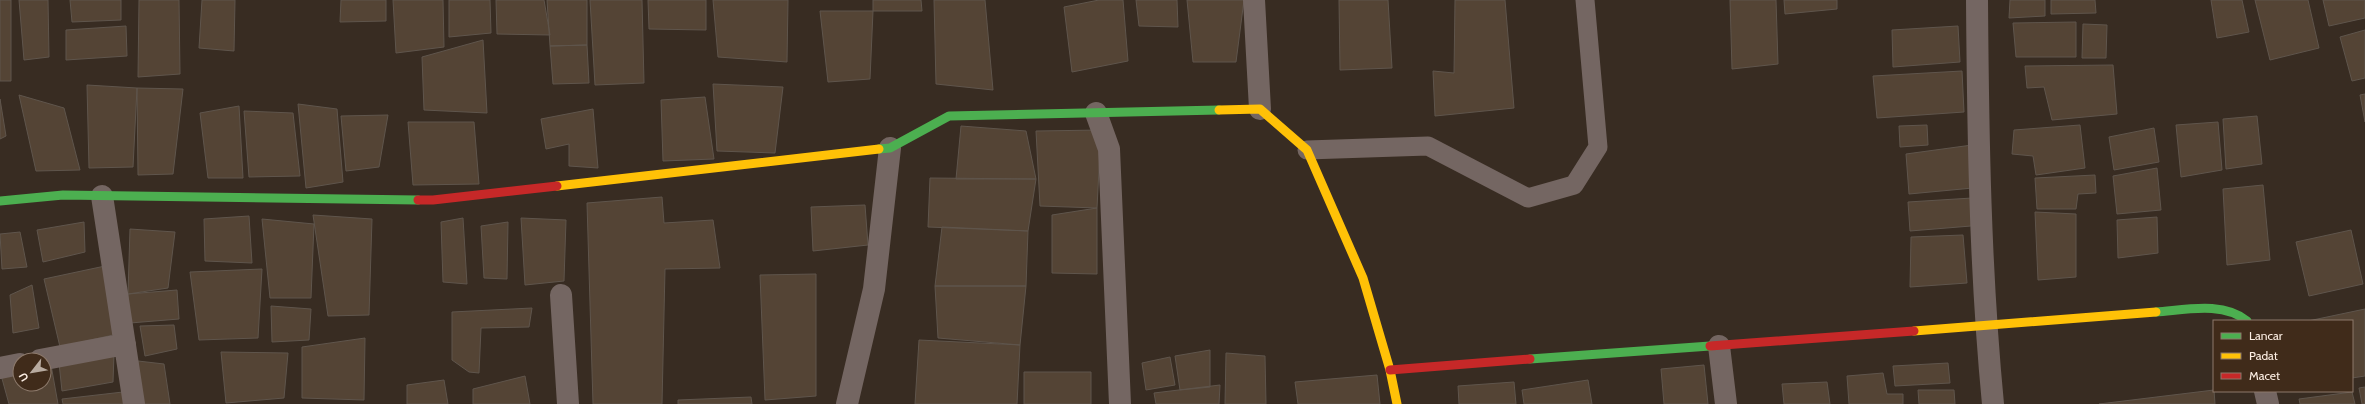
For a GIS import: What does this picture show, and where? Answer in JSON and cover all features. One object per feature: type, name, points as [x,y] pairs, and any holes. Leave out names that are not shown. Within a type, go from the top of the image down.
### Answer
[{"type":"street","points":[[1254,0],[1260,109]]},
{"type":"street","points":[[1977,0],[1977,91],[1986,325],[1993,404]]},
{"type":"street","points":[[0,201],[63,195],[433,200],[890,148],[949,116],[1260,109],[1307,150],[1363,278],[1390,370],[1397,404]]},
{"type":"street","points":[[1096,113],[1109,150],[1120,404]]},
{"type":"street","points":[[847,404],[874,289],[890,148]]},
{"type":"street","points":[[102,196],[134,404]]},
{"type":"street","points":[[561,295],[568,404]]},
{"type":"street","points":[[1390,370],[2201,309],[2225,309],[2239,313],[2246,320]]},
{"type":"street","points":[[52,358],[125,344]]},
{"type":"street","points":[[1719,346],[1726,404]]},
{"type":"street","points":[[0,368],[12,366]]},
{"type":"street","points":[[2266,392],[2268,404]]},
{"type":"lane","points":[[1307,150],[1428,146],[1528,198],[1574,185],[1598,147],[1585,0]]},
{"type":"building","points":[[0,0],[11,0],[11,81],[0,81]]},
{"type":"building","points":[[19,0],[48,0],[49,57],[24,60]]},
{"type":"building","points":[[70,0],[121,0],[121,20],[72,22]]},
{"type":"building","points":[[139,0],[179,0],[180,74],[138,77]]},
{"type":"building","points":[[202,0],[235,0],[234,51],[199,48]]},
{"type":"building","points":[[341,0],[386,0],[386,21],[340,22]]},
{"type":"building","points":[[393,0],[443,0],[444,47],[396,53]]},
{"type":"building","points":[[449,0],[490,0],[491,33],[449,37]]},
{"type":"building","points":[[496,0],[544,0],[550,35],[497,34]]},
{"type":"building","points":[[547,0],[587,0],[587,45],[550,46]]},
{"type":"building","points":[[590,0],[642,0],[644,83],[595,85]]},
{"type":"building","points":[[648,0],[706,0],[706,30],[649,29]]},
{"type":"building","points":[[713,0],[788,0],[787,62],[718,57]]},
{"type":"building","points":[[873,0],[921,0],[922,11],[873,11]]},
{"type":"building","points":[[934,0],[985,0],[993,90],[936,84]]},
{"type":"building","points":[[1099,0],[1123,0],[1128,61],[1072,72],[1064,7]]},
{"type":"building","points":[[1136,0],[1177,0],[1178,27],[1139,26]]},
{"type":"building","points":[[1187,0],[1244,0],[1236,62],[1193,62]]},
{"type":"building","points":[[1339,0],[1388,0],[1392,68],[1340,70]]},
{"type":"building","points":[[1455,0],[1505,0],[1514,108],[1435,116],[1433,71],[1454,73]]},
{"type":"building","points":[[1730,0],[1776,0],[1778,64],[1732,69]]},
{"type":"building","points":[[1784,0],[1837,0],[1837,9],[1785,14]]},
{"type":"building","points":[[2010,0],[2045,0],[2045,16],[2009,18]]},
{"type":"building","points":[[2051,0],[2095,0],[2096,13],[2051,14]]},
{"type":"building","points":[[2211,0],[2242,0],[2249,32],[2217,38]]},
{"type":"building","points":[[2255,0],[2308,0],[2319,48],[2270,60]]},
{"type":"building","points":[[2323,0],[2365,0],[2365,18],[2329,26]]},
{"type":"building","points":[[820,11],[873,11],[870,79],[828,82]]},
{"type":"building","points":[[2076,22],[2076,57],[2016,57],[2013,23]]},
{"type":"building","points":[[2083,24],[2107,25],[2106,58],[2082,58]]},
{"type":"building","points":[[126,26],[127,56],[66,60],[66,30]]},
{"type":"building","points":[[1958,26],[1960,62],[1893,67],[1892,30]]},
{"type":"building","points":[[2365,30],[2365,78],[2352,81],[2340,37]]},
{"type":"building","points":[[483,40],[487,113],[424,110],[422,57]]},
{"type":"building","points":[[587,45],[589,83],[553,84],[550,46]]},
{"type":"building","points":[[2113,65],[2117,114],[2052,120],[2044,87],[2027,88],[2025,66]]},
{"type":"building","points":[[1962,71],[1964,112],[1877,118],[1873,76]]},
{"type":"building","points":[[713,84],[783,87],[775,153],[717,151]]},
{"type":"building","points":[[87,85],[137,88],[133,167],[89,168]]},
{"type":"building","points":[[137,88],[183,89],[173,174],[138,175]]},
{"type":"building","points":[[2365,94],[2365,122],[2360,95]]},
{"type":"building","points":[[19,95],[64,108],[80,170],[36,171]]},
{"type":"building","points":[[705,97],[714,159],[663,161],[661,100]]},
{"type":"building","points":[[0,99],[6,136],[0,139]]},
{"type":"building","points":[[298,104],[337,109],[343,182],[306,188]]},
{"type":"building","points":[[239,106],[243,178],[208,178],[200,113]]},
{"type":"building","points":[[593,109],[598,168],[569,166],[569,144],[546,149],[541,119]]},
{"type":"building","points":[[244,111],[293,113],[300,176],[249,177]]},
{"type":"building","points":[[388,115],[379,167],[346,171],[341,116]]},
{"type":"building","points":[[2257,116],[2262,164],[2226,169],[2223,119]]},
{"type":"building","points":[[408,122],[474,122],[479,184],[413,185]]},
{"type":"building","points":[[2218,122],[2222,170],[2181,177],[2176,125]]},
{"type":"building","points":[[1927,125],[1928,145],[1900,147],[1899,126]]},
{"type":"building","points":[[2080,125],[2085,168],[2036,175],[2033,156],[2012,154],[2014,130]]},
{"type":"building","points":[[961,126],[1026,131],[1036,179],[956,179]]},
{"type":"building","points":[[2154,128],[2159,162],[2114,170],[2109,137]]},
{"type":"building","points":[[1101,130],[1097,208],[1040,206],[1036,131]]},
{"type":"building","points":[[1972,145],[1973,188],[1909,194],[1906,154]]},
{"type":"building","points":[[2157,168],[2161,210],[2117,214],[2113,176]]},
{"type":"building","points":[[2095,175],[2096,193],[2078,194],[2076,209],[2037,209],[2035,178]]},
{"type":"building","points":[[930,178],[1036,179],[1028,231],[928,227]]},
{"type":"building","points":[[2263,185],[2270,260],[2227,265],[2223,189]]},
{"type":"building","points":[[662,197],[664,223],[713,220],[720,268],[665,269],[662,404],[593,404],[587,203]]},
{"type":"building","points":[[1972,198],[1971,226],[1910,231],[1908,202]]},
{"type":"building","points":[[865,205],[868,245],[813,251],[811,207]]},
{"type":"building","points":[[1097,208],[1097,274],[1052,273],[1052,215]]},
{"type":"building","points":[[2035,212],[2076,214],[2076,277],[2038,280]]},
{"type":"building","points":[[313,215],[372,219],[369,315],[328,316]]},
{"type":"building","points":[[249,216],[252,263],[205,261],[204,219]]},
{"type":"building","points":[[2157,217],[2158,253],[2118,258],[2117,220]]},
{"type":"building","points":[[463,218],[467,284],[443,282],[441,222]]},
{"type":"building","points":[[521,218],[566,220],[564,281],[525,285]]},
{"type":"building","points":[[262,219],[314,224],[311,298],[270,298]]},
{"type":"building","points":[[84,222],[85,252],[43,262],[37,230]]},
{"type":"building","points":[[508,222],[507,279],[484,278],[481,226]]},
{"type":"building","points":[[942,227],[1028,231],[1026,286],[935,286]]},
{"type":"building","points":[[130,229],[175,232],[168,288],[128,294]]},
{"type":"building","points":[[2351,230],[2363,284],[2309,296],[2296,242]]},
{"type":"building","points":[[20,232],[27,267],[2,269],[0,234]]},
{"type":"building","points":[[1963,235],[1967,283],[1910,287],[1911,237]]},
{"type":"building","points":[[105,266],[113,335],[60,347],[44,279]]},
{"type":"building","points":[[262,269],[258,338],[199,340],[190,272]]},
{"type":"building","points":[[816,274],[816,396],[765,400],[760,275]]},
{"type":"building","points":[[32,285],[39,328],[13,333],[10,295]]},
{"type":"building","points":[[935,286],[1026,286],[1020,345],[938,338]]},
{"type":"building","points":[[177,290],[179,319],[130,323],[128,294]]},
{"type":"building","points":[[271,306],[311,309],[309,340],[272,342]]},
{"type":"building","points":[[532,308],[529,327],[481,328],[479,373],[469,372],[452,360],[452,312]]},
{"type":"building","points":[[2365,309],[2365,376],[2353,378],[2353,320],[2313,320]]},
{"type":"building","points":[[174,325],[177,349],[145,356],[140,326]]},
{"type":"building","points":[[365,338],[364,400],[302,398],[302,347]]},
{"type":"building","points":[[919,340],[1020,345],[1017,404],[915,404]]},
{"type":"building","points":[[1210,350],[1210,387],[1180,390],[1175,356]]},
{"type":"building","points":[[221,352],[288,353],[284,398],[226,403]]},
{"type":"building","points":[[1226,353],[1265,356],[1266,404],[1225,404]]},
{"type":"building","points":[[114,354],[113,382],[62,391],[59,363]]},
{"type":"building","points":[[1170,357],[1175,385],[1146,390],[1142,363]]},
{"type":"building","points":[[138,361],[164,364],[170,404],[137,404]]},
{"type":"building","points":[[1948,363],[1950,383],[1895,386],[1893,366]]},
{"type":"building","points":[[1704,365],[1708,404],[1664,404],[1661,369]]},
{"type":"building","points":[[52,371],[58,404],[9,404],[1,375],[12,373],[12,392],[52,392]]},
{"type":"building","points":[[1024,372],[1091,372],[1091,404],[1024,404]]},
{"type":"building","points":[[1883,373],[1887,394],[1903,394],[1903,404],[1849,404],[1847,376]]},
{"type":"building","points":[[1377,375],[1380,404],[1298,404],[1295,382]]},
{"type":"building","points":[[525,376],[530,404],[473,404],[473,389]]},
{"type":"building","points":[[444,380],[448,404],[407,404],[407,385]]},
{"type":"building","points":[[1588,380],[1592,404],[1524,404],[1522,390]]},
{"type":"building","points":[[1514,382],[1516,404],[1459,404],[1458,386]]},
{"type":"building","points":[[1827,382],[1830,404],[1784,404],[1782,384]]},
{"type":"building","points":[[1220,385],[1219,404],[1156,404],[1154,393]]},
{"type":"building","points":[[2365,387],[2365,404],[2362,404],[2359,388]]},
{"type":"building","points":[[1918,390],[1954,390],[1955,404],[1919,404]]},
{"type":"building","points":[[2213,390],[2215,404],[2099,404]]},
{"type":"building","points":[[123,392],[124,404],[63,404],[62,399]]},
{"type":"building","points":[[2352,392],[2355,404],[2300,404],[2299,399]]},
{"type":"building","points":[[751,397],[752,404],[678,404],[678,400]]},
{"type":"traffic: fast","points":[[879,149],[890,148],[949,116],[1219,110]]},
{"type":"traffic: fast","points":[[0,201],[63,195],[418,200]]},
{"type":"traffic: fast","points":[[2156,312],[2203,308],[2215,309],[2227,311],[2245,320]]},
{"type":"traffic: fast","points":[[1530,359],[1710,346]]},
{"type":"traffic: slow","points":[[1219,110],[1260,109],[1307,150],[1363,278],[1390,370],[1397,404]]},
{"type":"traffic: slow","points":[[557,186],[879,149]]},
{"type":"traffic: slow","points":[[1914,331],[2156,312]]},
{"type":"traffic: jam","points":[[418,200],[433,200],[557,186]]},
{"type":"traffic: jam","points":[[1710,346],[1914,331]]},
{"type":"traffic: jam","points":[[1390,370],[1530,359]]}]
